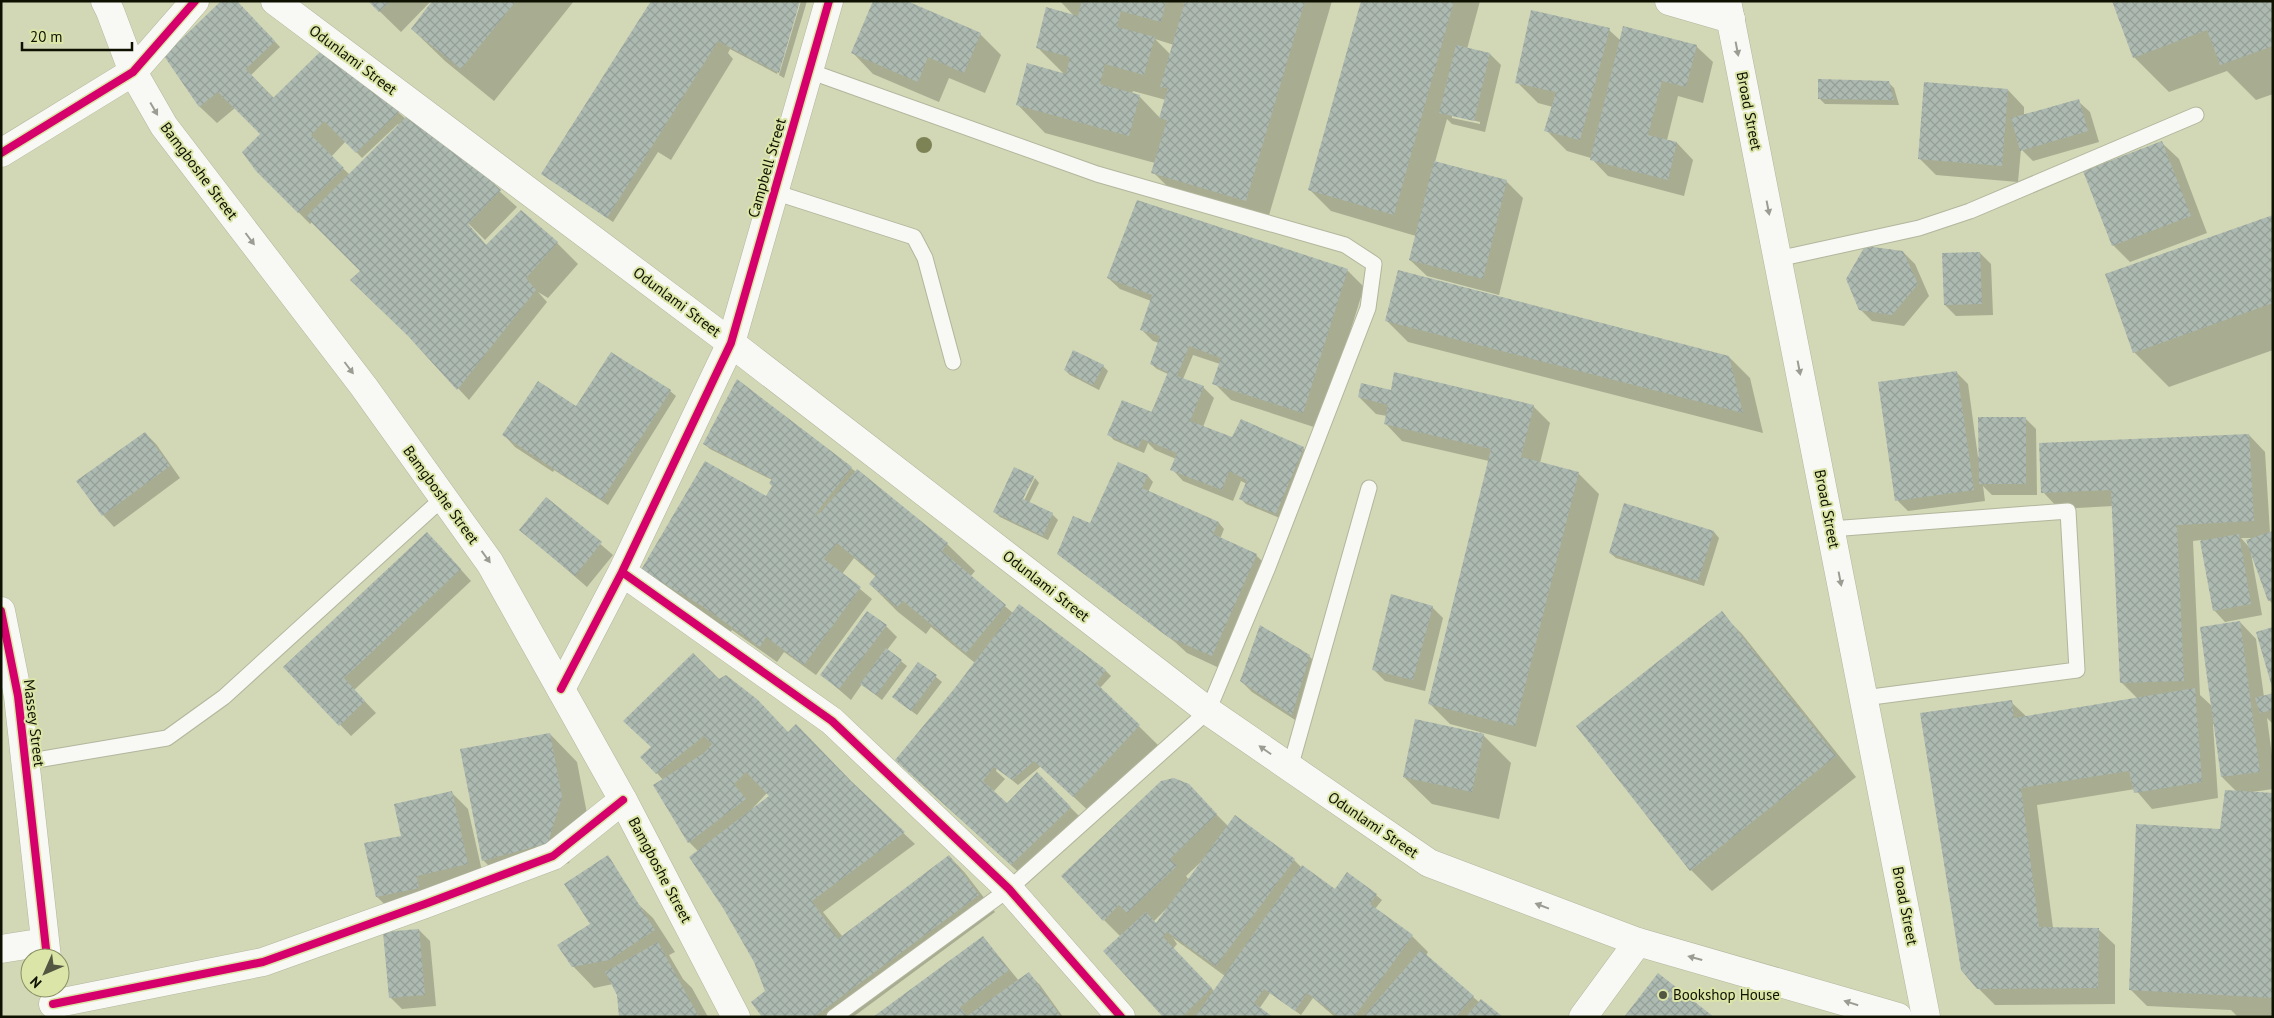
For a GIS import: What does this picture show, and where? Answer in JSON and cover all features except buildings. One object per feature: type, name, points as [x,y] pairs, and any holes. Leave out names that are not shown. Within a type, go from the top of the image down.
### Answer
[{"type":"main road","name":"Bamgboshe Street","points":[[104,1],[110,11],[133,72],[164,126],[358,380],[490,563],[623,800],[736,1017]]},
{"type":"main road","points":[[1,153],[133,72],[195,1]]},
{"type":"main road","name":"Odunlami Street","points":[[275,1],[731,342],[1208,711],[1429,863],[1638,942],[1898,1017]]},
{"type":"main road","name":"Campbell Street","points":[[561,689],[622,572],[731,342],[829,1]]},
{"type":"main road","points":[[1670,1],[1729,10]]},
{"type":"main road","name":"Broad Street","points":[[1729,10],[1926,1017]]},
{"type":"main road","points":[[622,572],[832,721],[1009,889],[1121,1017]]},
{"type":"main road","name":"Massey Street","points":[[1,611],[18,696],[46,948]]},
{"type":"main road","points":[[53,1003],[262,962],[362,927],[553,856],[623,800]]},
{"type":"main road","points":[[1583,1017],[1638,942]]},
{"type":"main road","points":[[1,948],[20,949]]},
{"type":"lane","points":[[809,71],[1097,174],[1345,245],[1374,264],[1368,308],[1268,567],[1208,711],[1009,889],[834,1017]]},
{"type":"lane","points":[[1778,259],[1919,228],[1970,211],[2196,115]]},
{"type":"lane","points":[[774,192],[914,237],[925,258],[953,362]]},
{"type":"lane","points":[[1290,768],[1369,488]]},
{"type":"lane","points":[[25,762],[167,738],[224,697],[443,498]]},
{"type":"lane","points":[[1831,529],[2068,511],[2077,670],[1864,698]]},
{"type":"cycle path","points":[[1,153],[133,72],[195,1]]},
{"type":"cycle path","points":[[561,689],[622,572],[731,343],[829,1]]},
{"type":"cycle path","points":[[622,572],[832,721],[1009,889],[1121,1017]]},
{"type":"cycle path","points":[[1,611],[18,696],[46,948]]},
{"type":"cycle path","points":[[53,1004],[263,962],[553,856],[623,800]]},
{"type":"place","name":"Bookshop House","points":[[1663,995]]}]
